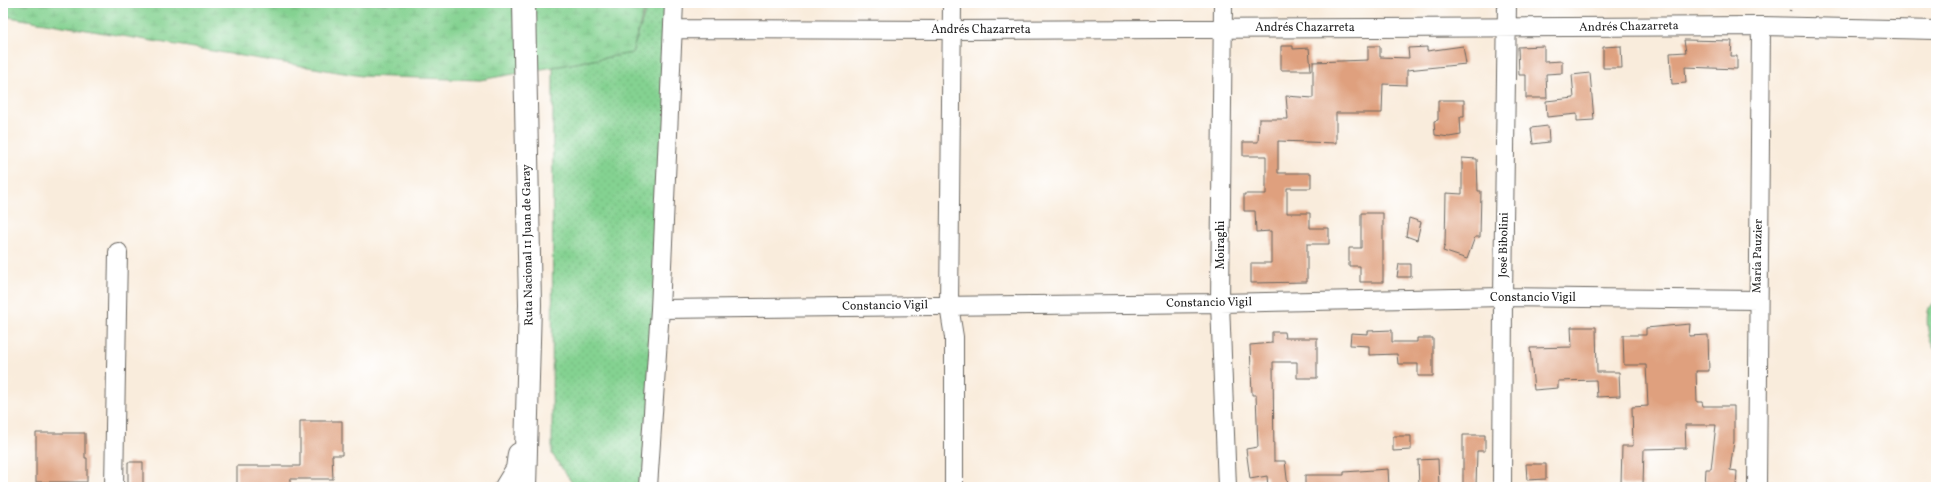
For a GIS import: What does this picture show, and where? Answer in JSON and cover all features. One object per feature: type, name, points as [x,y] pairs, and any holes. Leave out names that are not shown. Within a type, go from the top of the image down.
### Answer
[{"type":"highway","name":"Ruta Nacional 11 Juan de Garay","points":[[524,3],[530,305],[525,487]]},
{"type":"highway","points":[[506,487],[517,469],[526,410]]},
{"type":"street","points":[[648,487],[660,309],[674,3]]},
{"type":"street","points":[[952,3],[949,306],[954,337],[954,487]]},
{"type":"street","name":"Moiraghi","points":[[1223,3],[1220,303],[1227,487]]},
{"type":"street","name":"José Bibolini","points":[[1502,487],[1503,297],[1508,28],[1507,3]]},
{"type":"street","name":"Andrés Chazarreta","points":[[673,29],[952,30],[1761,26],[1936,30]]},
{"type":"street","name":"María Pauzier","points":[[1757,487],[1761,26]]},
{"type":"street","points":[[114,487],[118,252]]},
{"type":"street","name":"Constancio Vigil","points":[[660,309],[1220,303],[1503,297],[1758,300]]},
{"type":"green space","points":[[3,3],[646,3],[632,53],[480,80],[362,76],[3,16]]},
{"type":"green space","points":[[648,3],[674,3],[648,487],[575,487],[552,454],[553,67],[632,53]]},
{"type":"green space","points":[[1936,301],[1936,351],[1929,337],[1927,318],[1929,308]]},
{"type":"building","points":[[1684,40],[1732,41],[1731,56],[1737,56],[1737,69],[1685,67],[1686,83],[1672,84],[1670,53],[1686,52]]},
{"type":"building","points":[[1281,46],[1293,46],[1293,49],[1309,48],[1311,70],[1281,70]]},
{"type":"building","points":[[1368,46],[1380,46],[1380,57],[1409,58],[1408,48],[1427,47],[1427,51],[1463,46],[1466,64],[1407,70],[1407,85],[1383,84],[1382,113],[1336,113],[1336,143],[1278,141],[1278,173],[1311,173],[1311,188],[1287,188],[1287,213],[1310,213],[1310,228],[1329,228],[1329,244],[1307,244],[1307,282],[1251,283],[1251,263],[1271,263],[1271,231],[1256,232],[1255,211],[1244,211],[1244,194],[1266,194],[1266,156],[1243,156],[1243,142],[1258,142],[1259,119],[1288,119],[1286,96],[1313,98],[1313,62],[1368,60]]},
{"type":"building","points":[[1544,46],[1544,62],[1562,61],[1562,73],[1546,74],[1547,98],[1526,98],[1526,75],[1519,75],[1518,47]]},
{"type":"building","points":[[1621,46],[1622,68],[1603,68],[1603,47]]},
{"type":"building","points":[[1590,73],[1594,120],[1577,121],[1577,114],[1547,117],[1546,101],[1574,98],[1572,75]]},
{"type":"building","points":[[1438,100],[1464,100],[1464,117],[1460,117],[1461,135],[1449,137],[1435,135],[1434,121],[1438,120]]},
{"type":"building","points":[[1548,126],[1549,142],[1533,144],[1531,128]]},
{"type":"building","points":[[1462,158],[1477,159],[1478,191],[1481,191],[1480,237],[1475,237],[1467,259],[1443,251],[1445,244],[1446,193],[1462,194]]},
{"type":"building","points":[[1361,213],[1383,213],[1383,282],[1360,282],[1360,266],[1349,266],[1349,248],[1361,248]]},
{"type":"building","points":[[1409,218],[1421,222],[1417,240],[1406,236]]},
{"type":"building","points":[[1399,264],[1411,264],[1411,277],[1397,277]]},
{"type":"building","points":[[1690,324],[1689,336],[1708,335],[1709,371],[1696,371],[1697,402],[1702,402],[1703,406],[1734,406],[1734,441],[1730,470],[1737,471],[1736,487],[1705,485],[1706,469],[1711,469],[1716,425],[1685,425],[1686,448],[1644,449],[1643,485],[1621,484],[1622,446],[1633,446],[1632,407],[1648,406],[1646,365],[1624,365],[1623,335],[1646,335],[1646,328]]},
{"type":"building","points":[[1571,327],[1596,327],[1597,372],[1619,372],[1620,396],[1597,397],[1596,380],[1558,381],[1558,388],[1534,390],[1530,348],[1572,347]]},
{"type":"building","points":[[1392,330],[1392,342],[1417,342],[1417,338],[1433,338],[1433,376],[1418,376],[1418,364],[1398,364],[1397,354],[1369,355],[1369,346],[1350,345],[1351,333],[1368,334],[1368,331]]},
{"type":"building","points":[[1272,332],[1284,332],[1285,338],[1317,338],[1317,378],[1297,378],[1297,362],[1273,362],[1274,461],[1285,461],[1288,487],[1268,487],[1267,476],[1250,479],[1246,449],[1258,447],[1256,395],[1252,395],[1250,345],[1272,343]]},
{"type":"building","points":[[300,421],[342,421],[342,455],[332,455],[333,479],[290,479],[290,487],[237,487],[237,466],[300,466]]},
{"type":"building","points":[[36,433],[85,433],[87,482],[36,482]]},
{"type":"building","points":[[1463,435],[1485,435],[1485,451],[1477,451],[1476,487],[1463,487]]},
{"type":"building","points":[[1393,436],[1411,436],[1411,450],[1393,451]]},
{"type":"building","points":[[1438,459],[1439,487],[1419,487],[1418,460]]},
{"type":"building","points":[[128,462],[143,462],[143,487],[128,487]]},
{"type":"building","points":[[1526,464],[1546,464],[1546,479],[1527,480]]},
{"type":"building","points":[[1388,469],[1389,487],[1305,487],[1305,475],[1344,475],[1344,472]]}]
